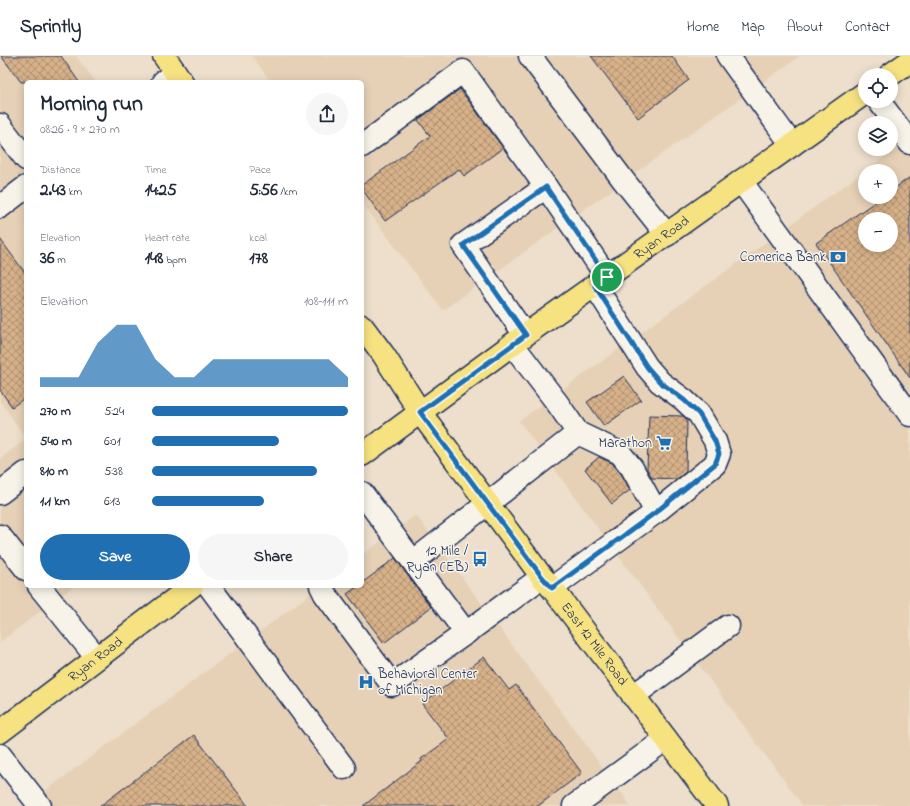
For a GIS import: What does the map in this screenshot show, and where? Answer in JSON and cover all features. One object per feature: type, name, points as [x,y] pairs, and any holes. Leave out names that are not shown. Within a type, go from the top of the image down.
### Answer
[{"type":"main road","points":[[898,69],[910,61]]},
{"type":"main road","name":"Ryan Road","points":[[364,454],[519,340],[858,98]]},
{"type":"main road","name":"East 12 Mile Road","points":[[364,329],[383,354],[420,412],[487,503],[717,806]]},
{"type":"main road","name":"Ryan Road","points":[[0,732],[189,588]]},
{"type":"street","points":[[530,56],[624,181],[667,235]]},
{"type":"street","points":[[728,56],[792,144]]},
{"type":"street","points":[[322,588],[392,685],[466,633],[547,583],[656,512],[715,464],[719,454],[715,441],[699,414],[684,400],[660,382],[647,367],[601,281],[546,187],[463,71],[364,145]]},
{"type":"street","points":[[884,108],[910,143]]},
{"type":"street","points":[[0,125],[24,156]]},
{"type":"street","points":[[741,181],[910,415]]},
{"type":"street","points":[[546,187],[463,245],[558,404],[578,433],[620,453],[632,468],[656,512]]},
{"type":"street","points":[[0,207],[24,194]]},
{"type":"street","points":[[414,561],[578,433]]},
{"type":"street","points":[[0,493],[24,475]]},
{"type":"street","points":[[364,496],[466,633]]},
{"type":"street","points":[[0,536],[24,566]]},
{"type":"street","points":[[41,588],[97,658]]},
{"type":"street","points":[[210,588],[344,768]]},
{"type":"street","points":[[633,696],[728,626]]},
{"type":"street","points":[[574,806],[666,739]]},
{"type":"street","points":[[0,755],[40,806]]},
{"type":"shaded area","points":[[0,56],[76,56],[94,80],[24,80],[24,435],[0,401]]},
{"type":"shaded area","points":[[252,56],[800,56],[443,310],[364,206],[364,80],[270,80]]},
{"type":"shaded area","points":[[910,138],[910,806],[803,806],[519,421],[858,176],[858,204],[898,204],[898,164],[874,164],[885,156],[898,156],[898,147]]},
{"type":"shaded area","points":[[24,441],[24,588],[71,588],[0,642],[0,459]]},
{"type":"shaded area","name":"Behavioral Center of Michigan","points":[[416,515],[631,806],[25,806],[318,588],[364,588],[364,554]]},
{"type":"building","points":[[1,56],[61,56],[78,80],[24,80],[24,82],[21,82]]},
{"type":"building","points":[[591,56],[672,56],[689,80],[638,118]]},
{"type":"building","points":[[460,89],[503,148],[464,176],[459,169],[385,221],[364,192],[364,184],[430,136],[418,120]]},
{"type":"building","points":[[910,177],[910,378],[816,243],[858,214],[858,252],[898,252],[898,212],[860,212],[872,204],[898,204],[898,186]]},
{"type":"building","points":[[0,239],[24,271],[24,398],[12,407],[0,390]]},
{"type":"building","points":[[624,376],[641,400],[604,426],[587,402]]},
{"type":"building","points":[[649,415],[683,416],[687,420],[686,472],[677,479],[652,478],[647,469]]},
{"type":"building","points":[[599,457],[612,463],[622,475],[630,490],[612,504],[585,469]]},
{"type":"building","points":[[395,558],[431,607],[384,643],[347,594],[355,588],[364,588],[364,581]]},
{"type":"building","points":[[484,657],[509,690],[516,685],[582,773],[538,806],[363,806],[422,761],[421,759],[449,739],[422,704]]},
{"type":"building","points":[[194,735],[248,806],[100,806]]},
{"type":"place","name":"Comerica Bank","points":[[838,257]]},
{"type":"place","name":"Marathon","points":[[664,443]]},
{"type":"place","name":"12 Mile / Ryan (EB)","points":[[480,559]]},
{"type":"place","name":"Behavioral Center of Michigan","points":[[366,682]]},
{"type":"route","points":[[546,187],[607,277],[595,286],[647,367],[660,382],[684,400],[699,414],[715,441],[719,454],[715,464],[656,512],[552,588],[542,577],[420,412],[526,335],[463,245],[546,187]]}]
